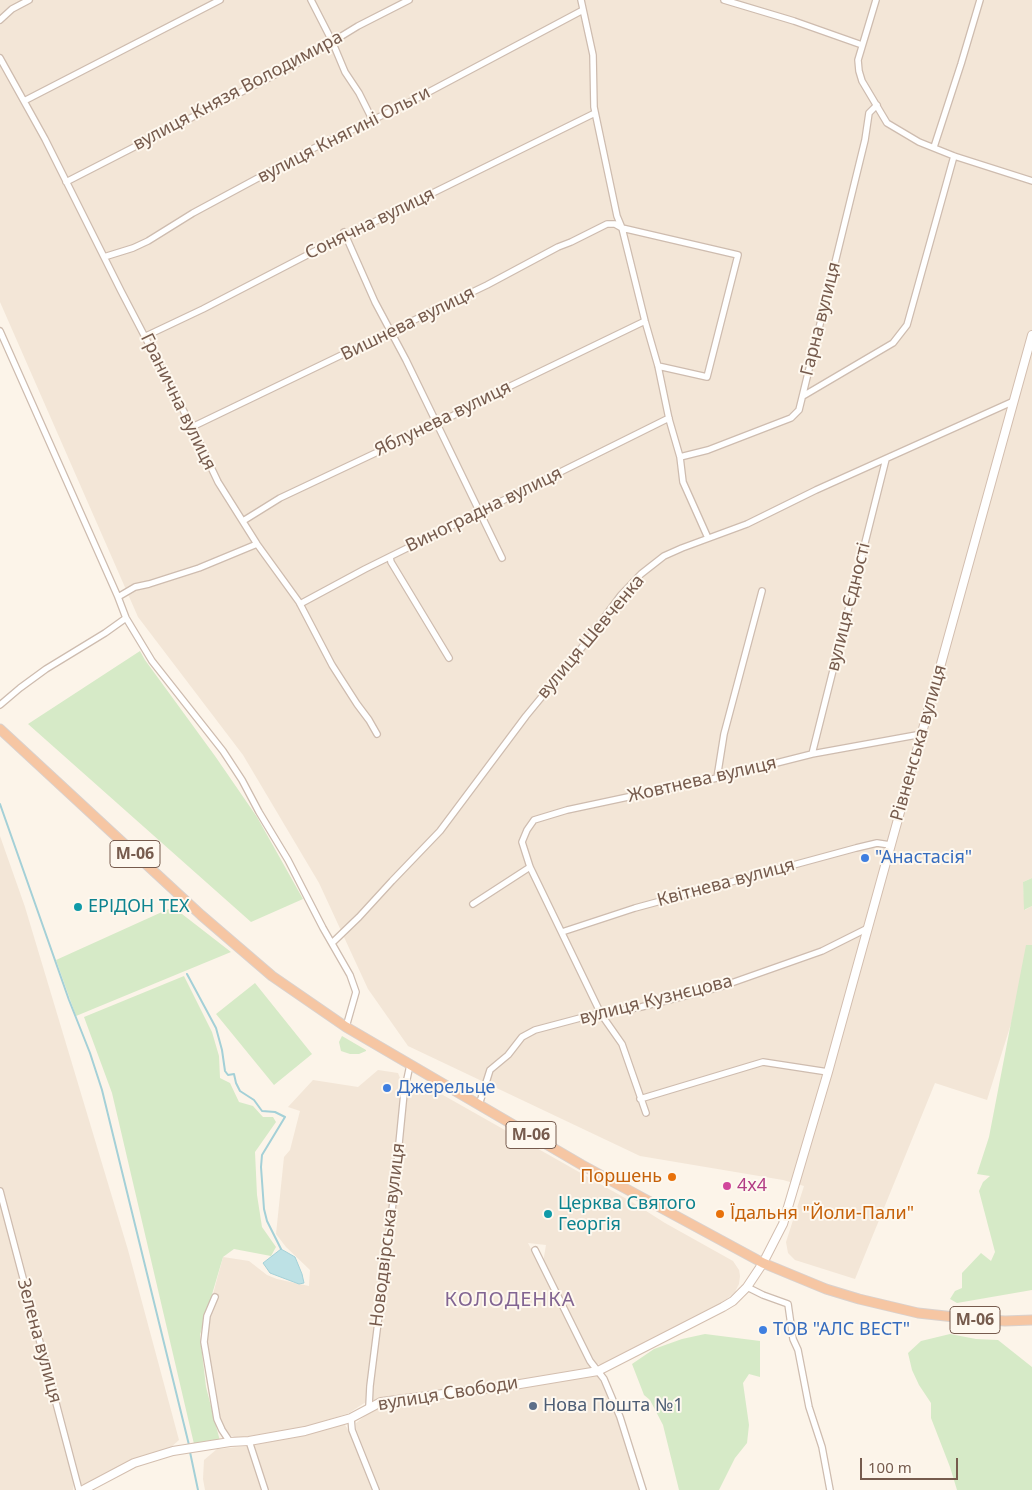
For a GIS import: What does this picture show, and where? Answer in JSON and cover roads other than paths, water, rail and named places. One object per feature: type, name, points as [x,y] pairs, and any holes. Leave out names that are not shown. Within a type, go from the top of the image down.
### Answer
[{"type":"highway","name":"М-06","points":[[0,729],[201,915],[251,959],[293,991],[346,1027],[582,1164],[763,1263],[826,1288],[859,1299],[918,1313],[1005,1321],[1032,1320]]},
{"type":"main road","name":"Рівненська вулиця","points":[[763,1263],[783,1224],[828,1072],[866,929],[1032,335]]},
{"type":"main road","name":"вулиця Свободи","points":[[83,1490],[134,1462],[173,1452],[305,1431],[351,1418],[369,1406],[381,1402],[400,1398],[505,1386],[598,1370],[733,1301],[747,1287],[763,1263]]},
{"type":"street","points":[[0,20],[12,9],[29,0]]},
{"type":"street","points":[[24,101],[220,0]]},
{"type":"street","points":[[311,0],[345,72],[372,119]]},
{"type":"street","name":"вулиця Князя Володимира","points":[[66,182],[257,84],[358,26],[409,0]]},
{"type":"street","points":[[581,0],[593,55],[595,113],[617,216],[622,228],[658,366],[669,418],[680,457],[683,482],[708,538]]},
{"type":"street","points":[[724,0],[794,21],[862,45]]},
{"type":"street","points":[[876,0],[858,60],[862,81],[887,123],[919,142],[954,156],[1032,181]]},
{"type":"street","points":[[934,148],[980,0]]},
{"type":"street","name":"вулиця Княгині Ольги","points":[[104,257],[148,241],[310,150],[408,103],[583,10]]},
{"type":"street","name":"Гранична вулиця","points":[[0,58],[146,336],[218,482],[300,604],[332,665],[357,704],[370,720],[377,734]]},
{"type":"street","name":"Гарна вулиця","points":[[680,457],[708,450],[791,418],[799,410],[865,140],[869,113],[876,105]]},
{"type":"street","name":"Сонячна вулиця","points":[[146,336],[203,309],[345,234],[595,113]]},
{"type":"street","points":[[803,396],[893,343],[907,325],[954,156]]},
{"type":"street","name":"Вишнева вулиця","points":[[192,427],[392,332],[607,224],[615,224],[622,228],[738,255],[707,377],[658,366]]},
{"type":"street","points":[[345,234],[375,302],[392,332],[502,558]]},
{"type":"street","name":"Яблунева вулиця","points":[[243,521],[280,498],[437,424],[494,394],[645,321]]},
{"type":"street","points":[[0,331],[126,618],[152,661],[223,751],[242,780],[350,975],[356,992],[346,1027]]},
{"type":"street","name":"вулиця Шевченка","points":[[332,943],[440,831],[526,716],[577,654],[621,595],[641,574],[664,556],[747,524],[1014,401]]},
{"type":"street","name":"Виноградна вулиця","points":[[300,604],[669,418]]},
{"type":"street","name":"вулиця Єдності","points":[[812,754],[886,459]]},
{"type":"street","points":[[118,597],[135,587],[199,568],[258,544]]},
{"type":"street","points":[[390,557],[391,562],[449,658]]},
{"type":"street","points":[[717,778],[724,734],[762,591]]},
{"type":"street","points":[[0,705],[46,669],[126,618]]},
{"type":"street","name":"Жовтнева вулиця","points":[[646,1113],[622,1044],[601,1014],[530,867],[522,842],[534,820],[567,810],[717,778],[812,754],[922,734]]},
{"type":"street","name":"Квітнева вулиця","points":[[562,932],[644,906],[877,842],[890,844]]},
{"type":"street","points":[[473,904],[530,867]]},
{"type":"street","name":"вулиця Кузнєцова","points":[[479,1105],[490,1070],[508,1055],[522,1036],[554,1025],[640,1007],[720,987],[822,951],[866,929]]},
{"type":"street","points":[[640,1099],[763,1062],[828,1072]]},
{"type":"street","name":"Новодвірська вулиця","points":[[369,1406],[404,1093],[410,1065]]},
{"type":"street","name":"Зелена вулиця","points":[[0,1192],[79,1490]]},
{"type":"street","points":[[535,1250],[590,1361],[604,1379],[620,1417],[643,1490]]},
{"type":"street","points":[[747,1287],[788,1304],[793,1339],[798,1350],[809,1407],[822,1447],[830,1490]]},
{"type":"street","points":[[215,1297],[207,1316],[204,1342],[217,1419],[230,1442]]},
{"type":"street","points":[[351,1418],[352,1430],[376,1490]]},
{"type":"street","points":[[249,1441],[265,1490]]},
{"type":"water","points":[[281,1249],[295,1257],[304,1283],[299,1284],[270,1273],[263,1263]]},
{"type":"waterway","points":[[0,804],[102,1090],[189,1445]]},
{"type":"waterway","points":[[187,974],[216,1028],[225,1071],[228,1075],[234,1074],[240,1091],[254,1100],[262,1111],[275,1112],[285,1117],[262,1155],[261,1167],[264,1209],[267,1221],[281,1249]]},
{"type":"waterway","points":[[190,1452],[198,1490]]},
{"type":"place","name":"\"Анастасія\"","points":[[865,858]]},
{"type":"place","name":"ЕРІДОН ТЕХ","points":[[78,907]]},
{"type":"place","name":"Джерельце","points":[[387,1088]]},
{"type":"place","name":"Поршень","points":[[672,1177]]},
{"type":"place","name":"4x4","points":[[727,1186]]},
{"type":"place","name":"Церква Святого Георгія","points":[[548,1214]]},
{"type":"place","name":"Їдальня \"Йоли-Пали\"","points":[[720,1214]]},
{"type":"place","name":"ТОВ \"АЛС ВЕСТ\"","points":[[763,1330]]},
{"type":"place","name":"Нова Пошта №1","points":[[533,1406]]},
{"type":"district","name":"КОЛОДЕНКА","points":[[510,1300]]}]
